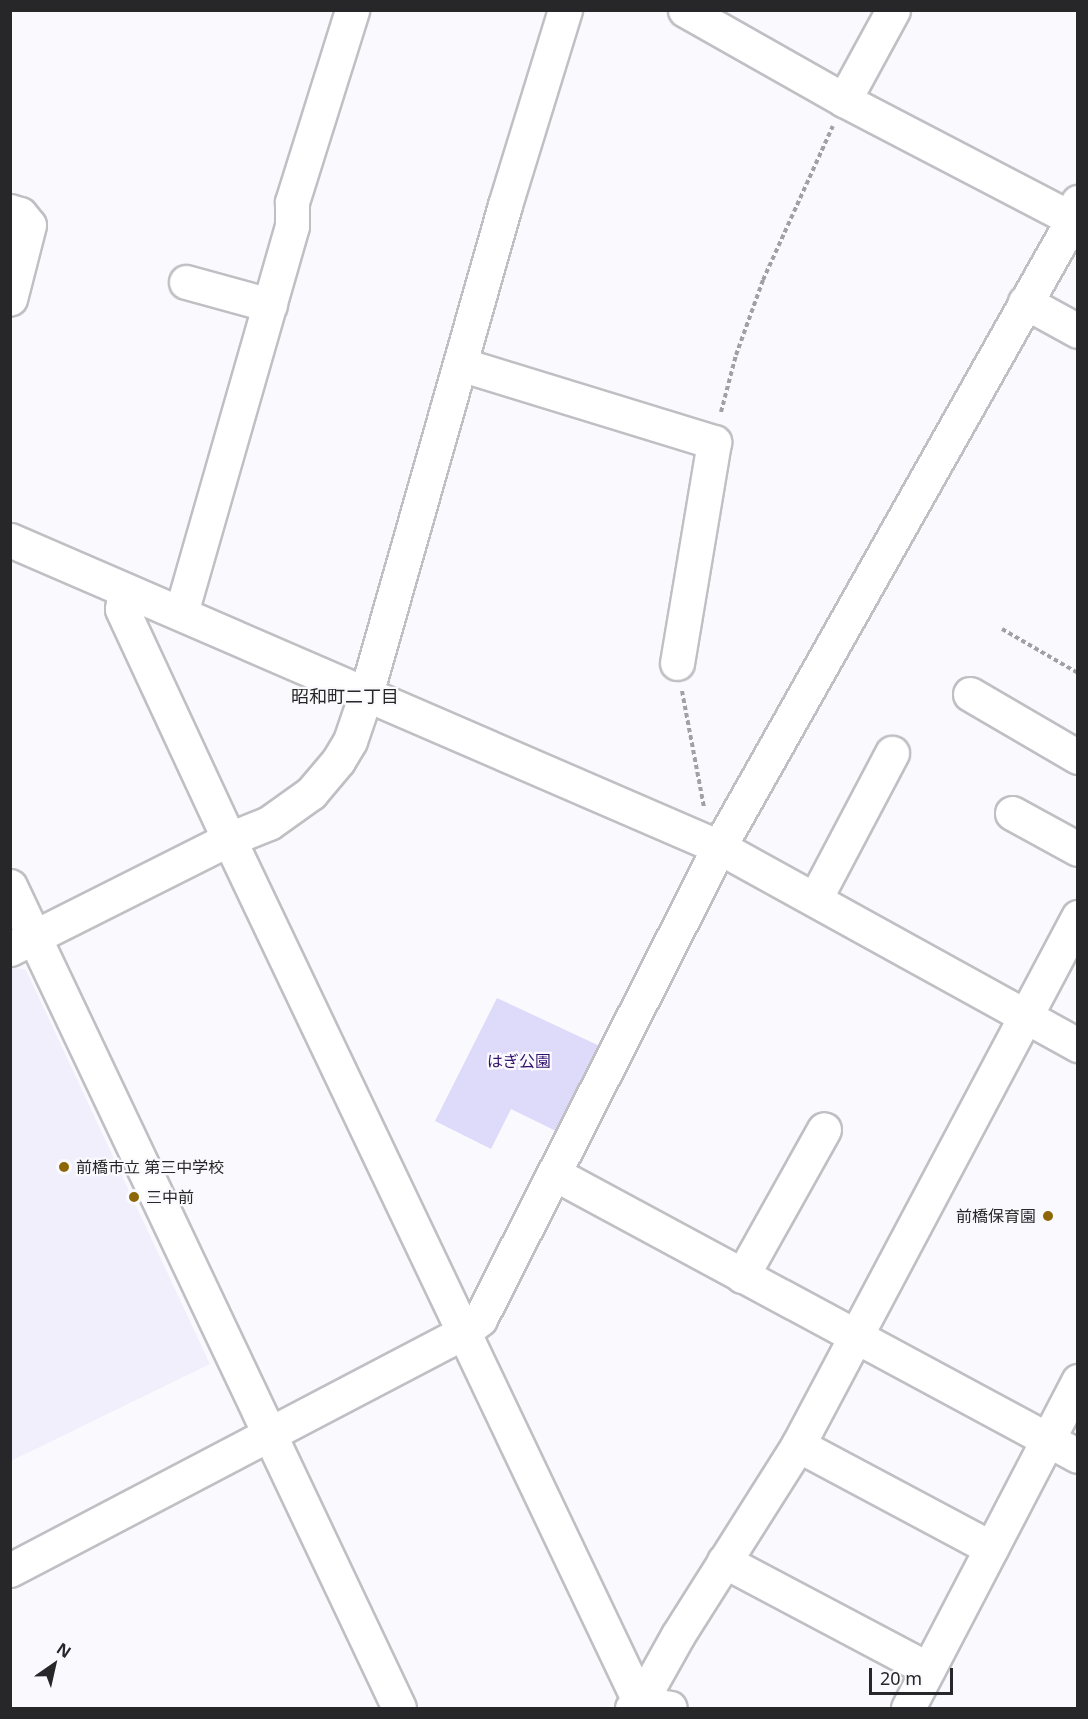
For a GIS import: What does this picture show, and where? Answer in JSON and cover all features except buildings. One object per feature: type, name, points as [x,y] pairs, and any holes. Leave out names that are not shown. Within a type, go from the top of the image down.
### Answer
[{"type":"street","points":[[181,613],[292,226],[292,202],[352,10]]},
{"type":"street","points":[[23,943],[229,839],[284,814],[324,780],[350,741],[366,694],[460,364],[565,10]]},
{"type":"street","points":[[10,1570],[268,1432],[464,1332],[480,1319],[719,847],[1075,214],[844,100],[685,10]]},
{"type":"street","points":[[844,100],[893,10]]},
{"type":"street","points":[[10,211],[27,219],[29,235],[10,299]]},
{"type":"street","points":[[186,282],[270,305]]},
{"type":"street","points":[[1025,302],[1077,331]]},
{"type":"street","points":[[460,364],[714,442],[677,663]]},
{"type":"street","points":[[10,540],[719,847],[816,897],[1077,1045]]},
{"type":"street","points":[[125,590],[123,609],[229,839],[646,1707]]},
{"type":"street","points":[[970,694],[1077,757]]},
{"type":"street","points":[[816,897],[892,753]]},
{"type":"street","points":[[1012,813],[1077,849]]},
{"type":"street","points":[[10,886],[23,943],[268,1432],[399,1708]]},
{"type":"street","points":[[646,1707],[724,1561],[798,1445],[1023,1014],[1077,917]]},
{"type":"street","points":[[742,1276],[824,1129]]},
{"type":"street","points":[[555,1174],[1077,1456]]},
{"type":"street","points":[[908,1708],[1077,1381]]},
{"type":"street","points":[[798,1445],[991,1548]]},
{"type":"street","points":[[724,1561],[928,1669]]},
{"type":"path","points":[[714,442],[736,355],[763,280],[844,100]]},
{"type":"path","points":[[1002,629],[1077,673]]},
{"type":"path","points":[[677,663],[707,824],[719,847]]},
{"type":"shaded area","name":"前橋市立 第三中学校","points":[[11,967],[26,970],[210,1364],[11,1461]]},
{"type":"green space","name":"はぎ公園","points":[[497,998],[604,1048],[562,1134],[511,1109],[491,1149],[435,1121]]},
{"type":"place","name":"前橋市立 第三中学校","points":[[64,1167]]},
{"type":"place","name":"三中前","points":[[134,1197]]},
{"type":"place","name":"前橋保育園","points":[[1048,1216]]},
{"type":"district","name":"昭和町二丁目","points":[[345,696]]}]
